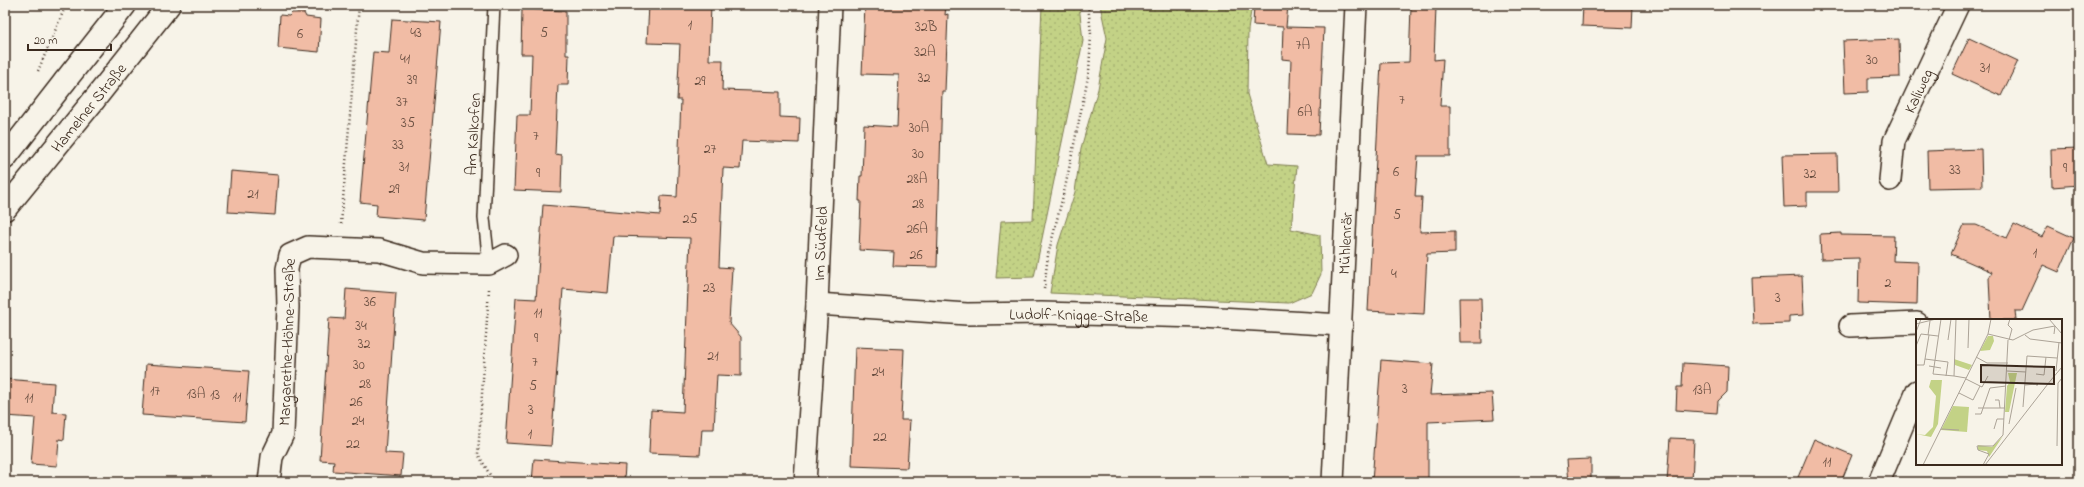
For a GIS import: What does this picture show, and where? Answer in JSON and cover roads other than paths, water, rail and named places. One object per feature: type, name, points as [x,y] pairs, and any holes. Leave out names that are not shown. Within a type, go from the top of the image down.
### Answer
[{"type":"main road","name":"Hamelner Straße","points":[[5,158],[124,5]]},
{"type":"main road","name":"Hamelner Straße","points":[[5,209],[169,5]]},
{"type":"street","name":"Im Südfeld","points":[[805,482],[816,304],[830,5]]},
{"type":"street","name":"Mühlenrär","points":[[1333,482],[1342,325],[1356,5]]},
{"type":"street","name":"Kaliweg","points":[[1890,180],[1894,141],[1958,5]]},
{"type":"street","name":"Margarethe-Höhne-Straße","points":[[269,482],[272,457],[283,434],[288,308],[286,269],[290,255],[308,247],[379,250],[423,263],[497,260]]},
{"type":"street","name":"Ludolf-Knigge-Straße","points":[[816,304],[967,314],[1041,313],[1202,317],[1342,325]]},
{"type":"street","points":[[1850,326],[1916,323]]},
{"type":"street","points":[[1879,482],[1916,393]]},
{"type":"lane","name":"Am Kalkofen","points":[[494,5],[484,218],[497,260]]}]
